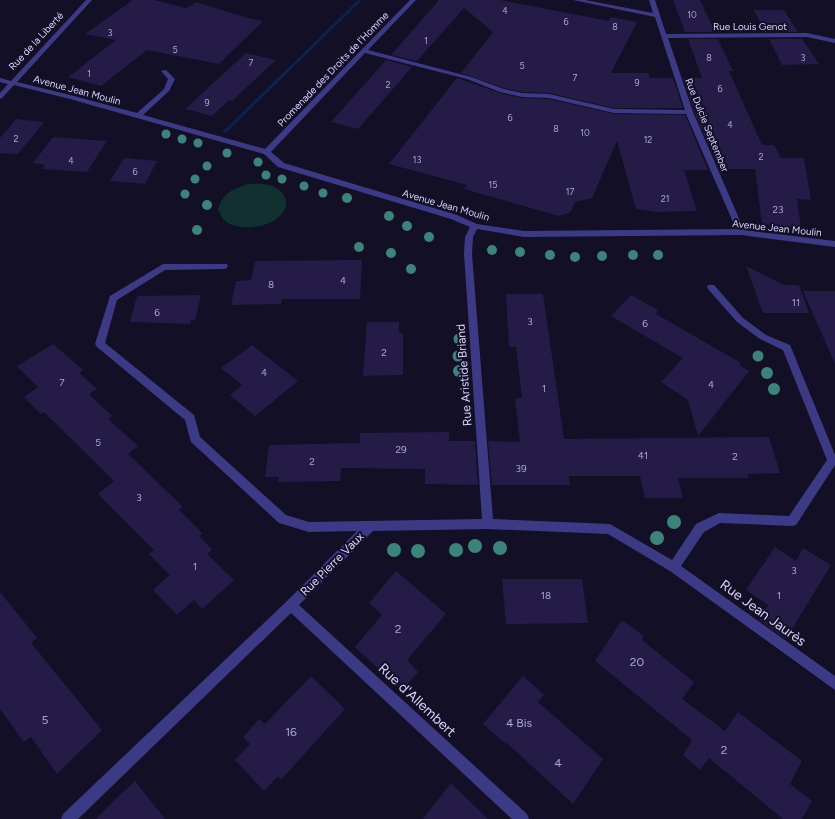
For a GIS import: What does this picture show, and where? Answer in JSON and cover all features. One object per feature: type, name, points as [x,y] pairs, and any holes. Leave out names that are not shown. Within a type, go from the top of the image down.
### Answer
[{"type":"street","name":"Rue de la Liberté","points":[[0,97],[88,0]]},
{"type":"street","name":"Promenade des Droits de l'Homme","points":[[267,152],[413,0]]},
{"type":"street","points":[[576,0],[658,16]]},
{"type":"street","name":"Rue Dulcie September","points":[[652,0],[689,112],[741,232]]},
{"type":"street","name":"Rue Louis Genot","points":[[664,36],[807,35],[835,41]]},
{"type":"street","points":[[364,51],[469,78],[502,92],[522,95],[549,96],[614,111],[689,112]]},
{"type":"street","points":[[138,116],[167,90],[172,79],[164,71]]},
{"type":"street","name":"Avenue Jean Moulin","points":[[0,80],[11,84],[60,94],[267,152],[281,165],[454,217],[475,226],[524,234],[741,232],[835,244]]},
{"type":"street","name":"Rue Aristide Briand","points":[[475,226],[469,237],[468,254],[488,524]]},
{"type":"street","points":[[224,266],[163,268],[113,298],[100,344],[190,418],[194,439],[283,519],[309,527],[370,526]]},
{"type":"street","points":[[674,566],[700,528],[719,518],[792,521],[832,461],[787,348],[763,337],[740,320],[710,287]]},
{"type":"street","name":"Rue Pierre Vaux","points":[[68,819],[291,605],[370,526],[488,524],[610,529],[674,566]]},
{"type":"street","name":"Rue Jean Jaurès","points":[[674,566],[835,684]]},
{"type":"street","name":"Rue d'Allembert","points":[[291,605],[522,819]]},
{"type":"green space","points":[[248,184],[266,184],[277,188],[283,194],[286,202],[286,206],[281,215],[269,223],[254,227],[237,226],[224,220],[218,210],[225,195]]},
{"type":"water","points":[[358,0],[362,0],[226,133],[222,132]]},
{"type":"building","points":[[133,0],[154,0],[186,8],[196,2],[248,18],[263,21],[219,64],[147,50],[101,86],[68,77],[116,40],[85,34]]},
{"type":"building","points":[[439,0],[500,0],[609,21],[610,17],[637,22],[611,73],[648,73],[650,78],[673,78],[683,108],[614,108],[549,93],[522,92],[504,88],[461,73],[493,32],[464,8],[417,61],[391,55]]},
{"type":"building","points":[[673,0],[700,0],[715,32],[685,32]]},
{"type":"building","points":[[754,10],[784,10],[798,32],[765,32]]},
{"type":"building","points":[[688,39],[718,39],[733,71],[729,71],[762,145],[774,145],[781,158],[804,158],[811,200],[797,199],[801,229],[762,224],[755,169],[719,169],[694,111],[683,78],[702,78]]},
{"type":"building","points":[[769,39],[802,39],[819,64],[782,65]]},
{"type":"building","points":[[247,52],[249,54],[276,60],[232,101],[229,100],[212,116],[185,109]]},
{"type":"building","points":[[386,60],[412,67],[358,129],[331,122]]},
{"type":"building","points":[[457,78],[500,93],[522,98],[549,99],[614,114],[685,115],[708,170],[684,170],[697,211],[656,212],[636,209],[617,141],[592,198],[575,202],[571,212],[559,216],[464,189],[467,185],[389,164]]},
{"type":"building","points":[[16,119],[44,122],[18,154],[0,153],[0,138]]},
{"type":"building","points":[[53,137],[107,141],[87,172],[42,169],[45,165],[33,163]]},
{"type":"building","points":[[124,158],[157,161],[145,184],[110,181]]},
{"type":"building","points":[[362,260],[360,299],[282,299],[281,304],[231,305],[236,281],[251,280],[255,261]]},
{"type":"building","points":[[746,266],[784,285],[799,285],[809,313],[763,313]]},
{"type":"building","points":[[803,291],[835,291],[835,364]]},
{"type":"building","points":[[506,294],[543,294],[564,439],[769,437],[780,473],[747,474],[749,478],[678,478],[683,498],[645,498],[640,476],[569,476],[570,485],[492,485],[488,441],[520,442],[515,398],[522,398],[516,347],[509,347]]},
{"type":"building","points":[[201,295],[195,320],[191,320],[190,324],[130,322],[137,296]]},
{"type":"building","points":[[631,295],[658,310],[656,314],[741,363],[739,365],[749,371],[698,436],[688,400],[661,382],[683,358],[611,316]]},
{"type":"building","points":[[367,322],[399,322],[399,333],[403,333],[403,375],[363,376]]},
{"type":"building","points":[[53,344],[83,370],[79,373],[97,389],[89,394],[112,416],[108,419],[138,446],[128,454],[183,507],[179,510],[202,533],[200,536],[212,550],[207,554],[234,580],[202,609],[194,600],[177,615],[153,590],[170,575],[149,554],[154,550],[98,494],[114,481],[44,412],[41,414],[24,397],[38,387],[17,366]]},
{"type":"building","points":[[252,345],[298,381],[255,416],[230,395],[242,385],[221,368]]},
{"type":"building","points":[[449,432],[449,441],[475,441],[478,485],[425,484],[425,469],[341,468],[340,481],[278,482],[279,477],[265,477],[269,445],[360,443],[360,433]]},
{"type":"building","points":[[775,547],[796,561],[803,548],[831,565],[786,639],[759,620],[768,605],[746,590]]},
{"type":"building","points":[[396,571],[446,614],[407,660],[418,672],[402,691],[355,647],[382,615],[369,603]]},
{"type":"building","points":[[502,579],[582,579],[588,623],[506,624]]},
{"type":"building","points":[[0,592],[37,638],[31,643],[102,730],[57,774],[31,737],[24,742],[0,709]]},
{"type":"building","points":[[622,620],[644,636],[642,640],[694,682],[682,699],[725,731],[738,712],[802,761],[790,784],[812,801],[802,819],[783,819],[709,758],[700,770],[683,755],[692,740],[595,661]]},
{"type":"building","points":[[311,676],[345,709],[281,780],[278,776],[264,791],[235,760],[250,744],[243,737],[259,719],[265,724]]},
{"type":"building","points":[[523,676],[544,695],[538,702],[603,759],[573,804],[507,743],[506,744],[483,724]]},
{"type":"building","points":[[135,781],[165,819],[96,819],[123,792]]},
{"type":"building","points":[[451,783],[488,819],[423,819]]}]
